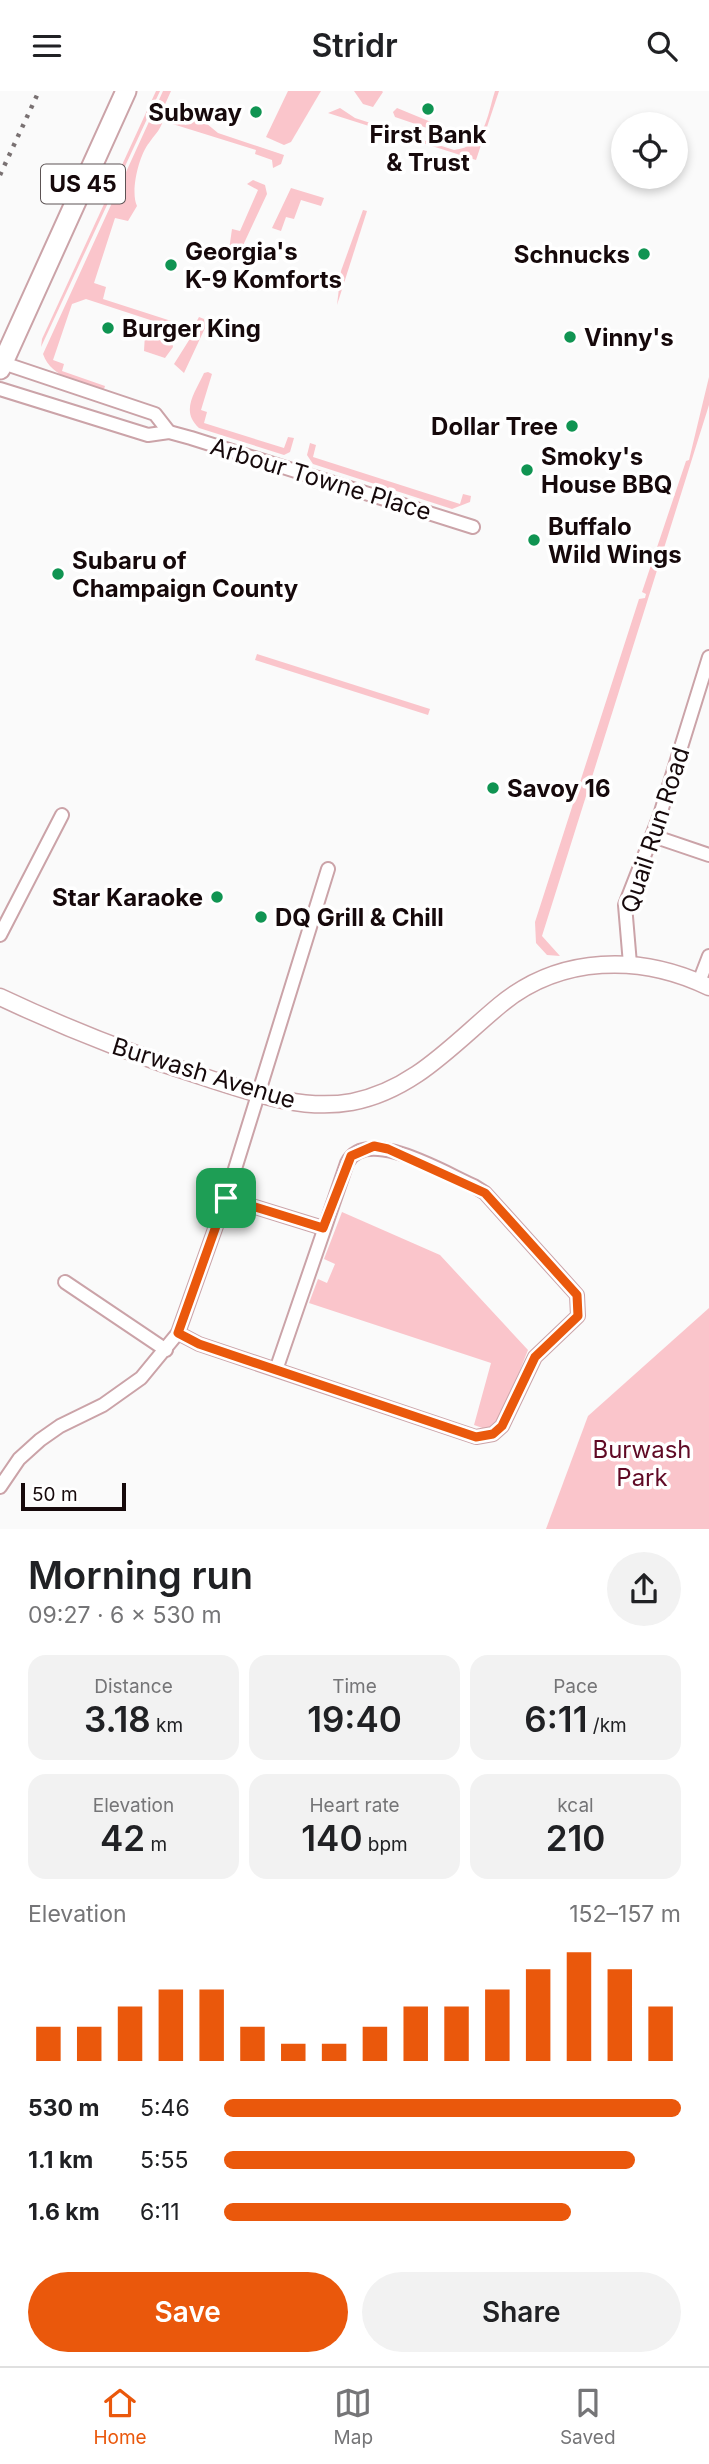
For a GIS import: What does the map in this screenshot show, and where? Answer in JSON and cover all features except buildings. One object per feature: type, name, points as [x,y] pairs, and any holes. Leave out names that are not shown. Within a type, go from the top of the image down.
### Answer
[{"type":"main road","name":"US 45","points":[[2,366],[126,91]]},
{"type":"street","name":"Arbour Towne Place","points":[[2,366],[155,414],[169,432]]},
{"type":"street","name":"Arbour Towne Place","points":[[0,389],[148,435],[169,432],[473,527]]},
{"type":"street","name":"Quail Run Road","points":[[629,964],[625,905],[642,856],[653,836],[709,657]]},
{"type":"street","points":[[0,935],[62,814]]},
{"type":"street","points":[[653,836],[709,855]]},
{"type":"street","points":[[0,1487],[19,1459],[40,1440],[60,1426],[120,1395],[141,1378],[178,1333],[226,1198],[328,869]]},
{"type":"street","points":[[704,984],[709,956]]},
{"type":"street","name":"Burwash Avenue","points":[[0,997],[106,1044],[259,1094],[323,1105],[349,1102],[389,1091],[432,1065],[502,1003],[536,982],[585,965],[629,964],[680,974],[704,984]]},
{"type":"street","points":[[178,1333],[199,1344],[276,1370],[476,1437],[485,1437],[502,1426],[535,1357],[578,1316],[577,1295],[485,1193],[388,1149],[374,1146],[351,1156],[323,1228],[276,1370]]},
{"type":"street","points":[[226,1198],[323,1228]]},
{"type":"street","points":[[65,1282],[166,1350]]},
{"type":"green space","points":[[156,91],[160,91],[41,347],[42,339]]},
{"type":"green space","points":[[163,91],[171,91],[162,111],[186,125],[191,114],[195,114],[218,133],[284,155],[281,164],[273,168],[272,160],[255,154],[256,150],[163,121],[145,149],[139,165],[135,183],[137,206],[128,221],[115,218],[94,283],[106,287],[103,299],[193,328],[199,317],[204,319],[205,328],[184,373],[174,364],[191,337],[190,333],[86,299],[72,304],[53,360],[64,364],[62,371],[105,386],[104,389],[60,374],[47,362],[43,354]]},
{"type":"green space","points":[[288,91],[321,91],[291,142],[284,145],[266,137]]},
{"type":"green space","points":[[354,91],[383,92],[373,107],[363,104]]},
{"type":"green space","points":[[495,91],[499,91],[476,160],[328,113],[340,108],[355,118],[454,150],[464,148],[478,137],[487,120]]},
{"type":"green space","points":[[397,108],[431,122],[433,130],[395,117],[393,112]]},
{"type":"green space","points":[[253,180],[265,185],[267,194],[239,254],[229,250],[232,229],[240,231],[258,190],[247,184]]},
{"type":"green space","points":[[291,188],[324,198],[321,206],[301,200],[294,219],[286,217],[281,231],[272,228]]},
{"type":"green space","points":[[363,210],[367,211],[337,305],[341,271]]},
{"type":"green space","points":[[140,327],[171,338],[173,347],[165,358],[144,351],[145,334],[138,332]]},
{"type":"green space","points":[[204,373],[212,374],[201,410],[207,412],[204,423],[284,448],[288,437],[294,438],[290,452],[284,455],[199,428],[193,422],[190,408]]},
{"type":"green space","points":[[709,377],[709,405],[542,936],[560,956],[547,955],[536,943],[535,922],[639,599],[645,598],[646,594],[642,592],[686,461],[689,460]]},
{"type":"green space","points":[[310,443],[316,445],[313,457],[460,504],[463,494],[471,496],[470,502],[452,509],[313,464],[307,455]]},
{"type":"green space","points":[[257,654],[430,709],[428,715],[255,660]]},
{"type":"green space","points":[[342,1212],[440,1255],[528,1350],[499,1423],[488,1430],[474,1425],[491,1363],[309,1303],[318,1279],[327,1283],[335,1264],[324,1259]]},
{"type":"green space","name":"Burwash Park","points":[[709,1308],[709,1529],[546,1529],[588,1416]]},
{"type":"railway","points":[[0,175],[39,91]]},
{"type":"place","name":"First Bank & Trust","points":[[428,109]]},
{"type":"place","name":"Subway","points":[[256,112]]},
{"type":"place","name":"Schnucks","points":[[644,254]]},
{"type":"place","name":"Georgia's K-9 Komforts","points":[[171,265]]},
{"type":"place","name":"Burger King","points":[[108,328]]},
{"type":"place","name":"Vinny's","points":[[570,337]]},
{"type":"place","name":"Dollar Tree","points":[[572,426]]},
{"type":"place","name":"Smoky's House BBQ","points":[[527,470]]},
{"type":"place","name":"Buffalo Wild Wings","points":[[534,540]]},
{"type":"place","name":"Subaru of Champaign County","points":[[58,574]]},
{"type":"place","name":"Savoy 16","points":[[493,788]]},
{"type":"place","name":"Star Karaoke","points":[[217,897]]},
{"type":"place","name":"DQ Grill & Chill","points":[[261,917]]},
{"type":"route","points":[[374,1146],[388,1149],[485,1193],[577,1295],[578,1316],[535,1357],[502,1426],[493,1434],[476,1437],[372,1403],[199,1344],[178,1333],[226,1198],[323,1228],[351,1156],[356,1151],[374,1146]]}]
